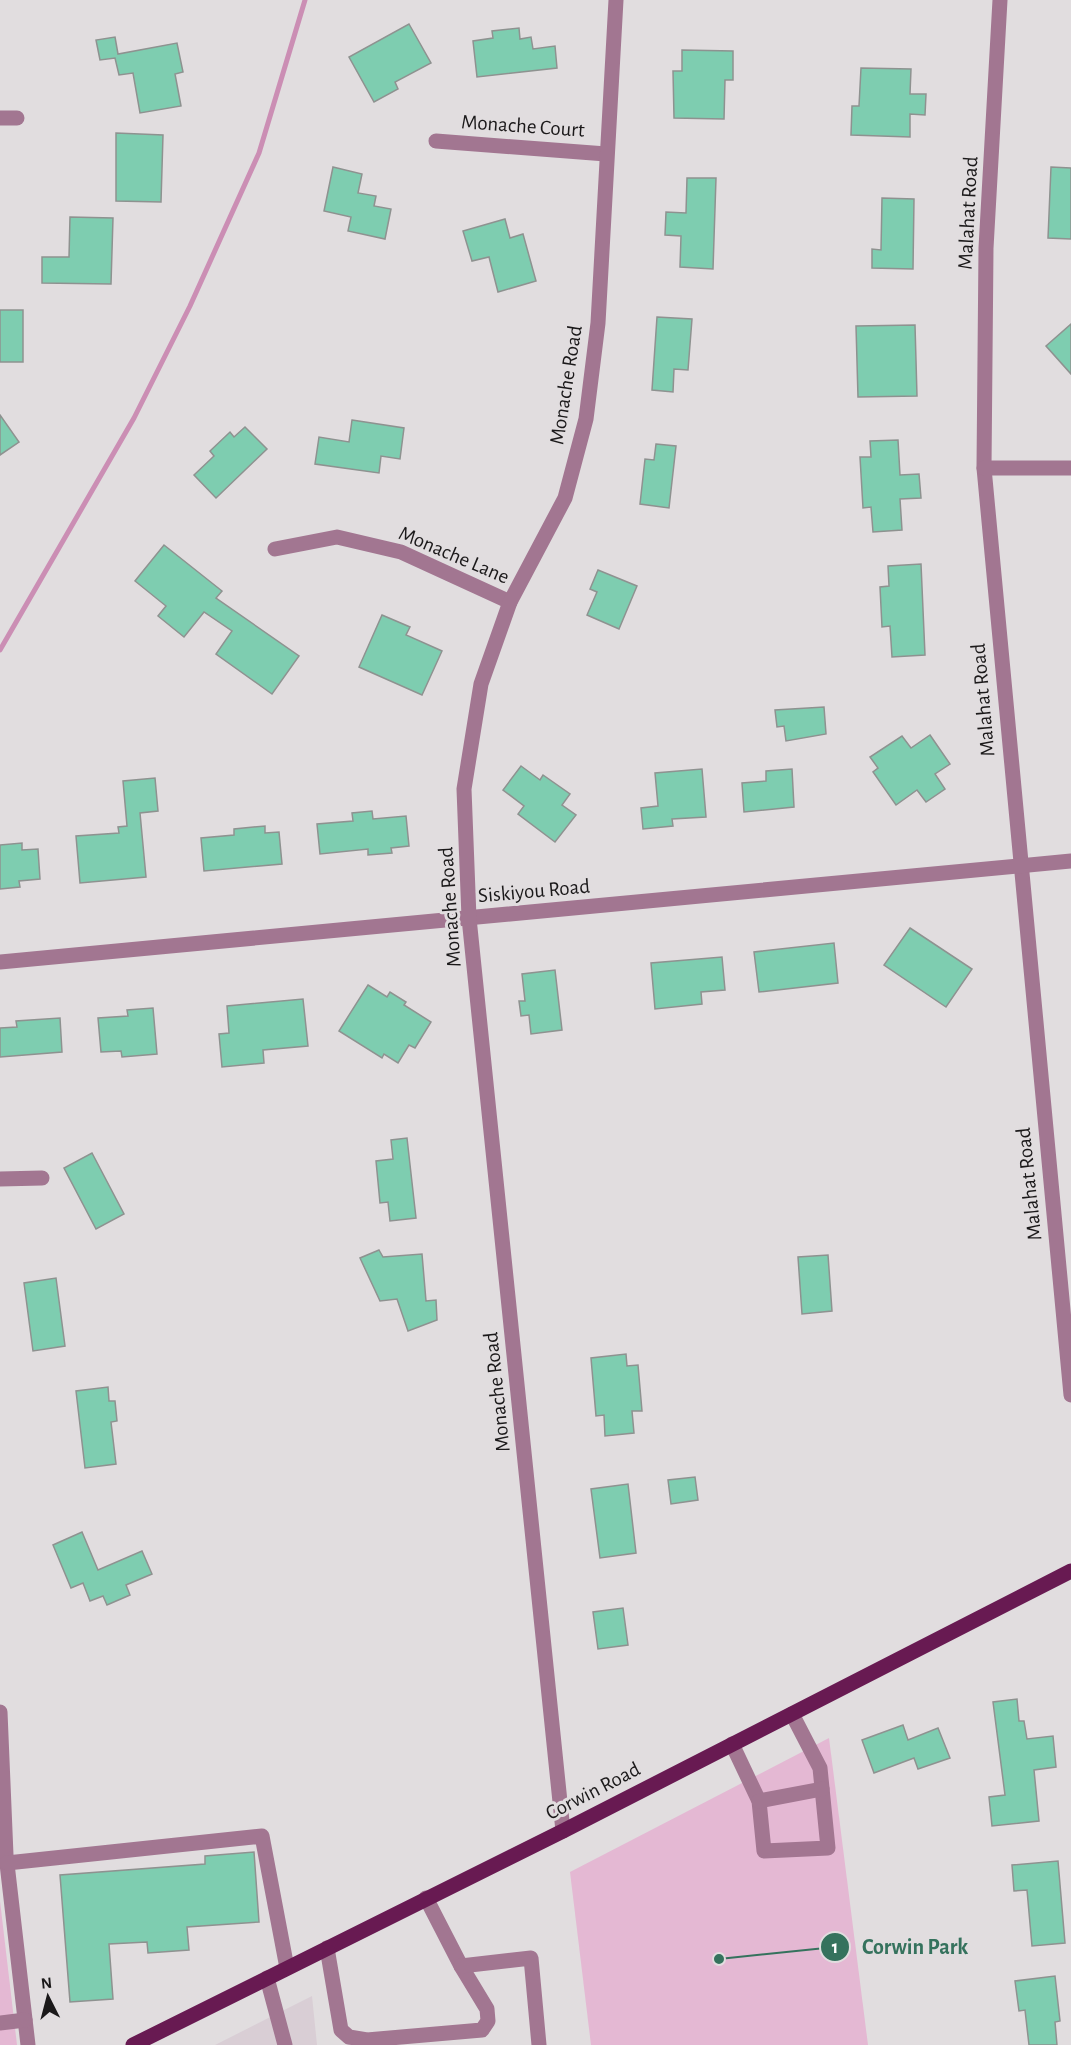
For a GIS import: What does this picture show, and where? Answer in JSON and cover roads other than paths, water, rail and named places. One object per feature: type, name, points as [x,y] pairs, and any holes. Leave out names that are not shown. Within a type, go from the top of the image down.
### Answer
[{"type":"main road","name":"Corwin Road","points":[[132,2045],[563,1831],[1071,1571]]},
{"type":"street","name":"Monache Road","points":[[563,1831],[470,918],[464,789],[481,684],[510,602],[564,498],[586,419],[598,323],[616,0]]},
{"type":"street","name":"Malahat Road","points":[[1000,0],[986,248],[984,468],[1019,867],[1071,1395]]},
{"type":"street","points":[[0,118],[17,117]]},
{"type":"street","name":"Monache Court","points":[[436,141],[606,154]]},
{"type":"street","points":[[984,468],[1071,468]]},
{"type":"street","name":"Monache Lane","points":[[275,549],[337,537],[348,539],[401,552],[510,602]]},
{"type":"street","name":"Siskiyou Road","points":[[0,962],[1071,861]]},
{"type":"street","points":[[0,1179],[42,1178]]},
{"type":"street","points":[[0,1712],[7,1863],[28,2045]]},
{"type":"street","points":[[732,1744],[759,1801],[764,1851],[828,1848],[820,1768],[792,1714]]},
{"type":"street","points":[[759,1801],[822,1789]]},
{"type":"street","points":[[7,1863],[262,1836],[287,1968]]},
{"type":"street","points":[[327,1948],[341,2030],[350,2041],[482,2037],[488,2021],[487,2009],[461,1966],[426,1898]]},
{"type":"street","points":[[461,1966],[531,1958],[538,2045]]},
{"type":"street","points":[[267,1978],[285,2045]]},
{"type":"street","points":[[0,2023],[26,2020]]},
{"type":"waterway","points":[[0,650],[134,418],[190,306],[259,153],[305,0]]},
{"type":"place","name":"Corwin Park","points":[[719,1959]]}]
